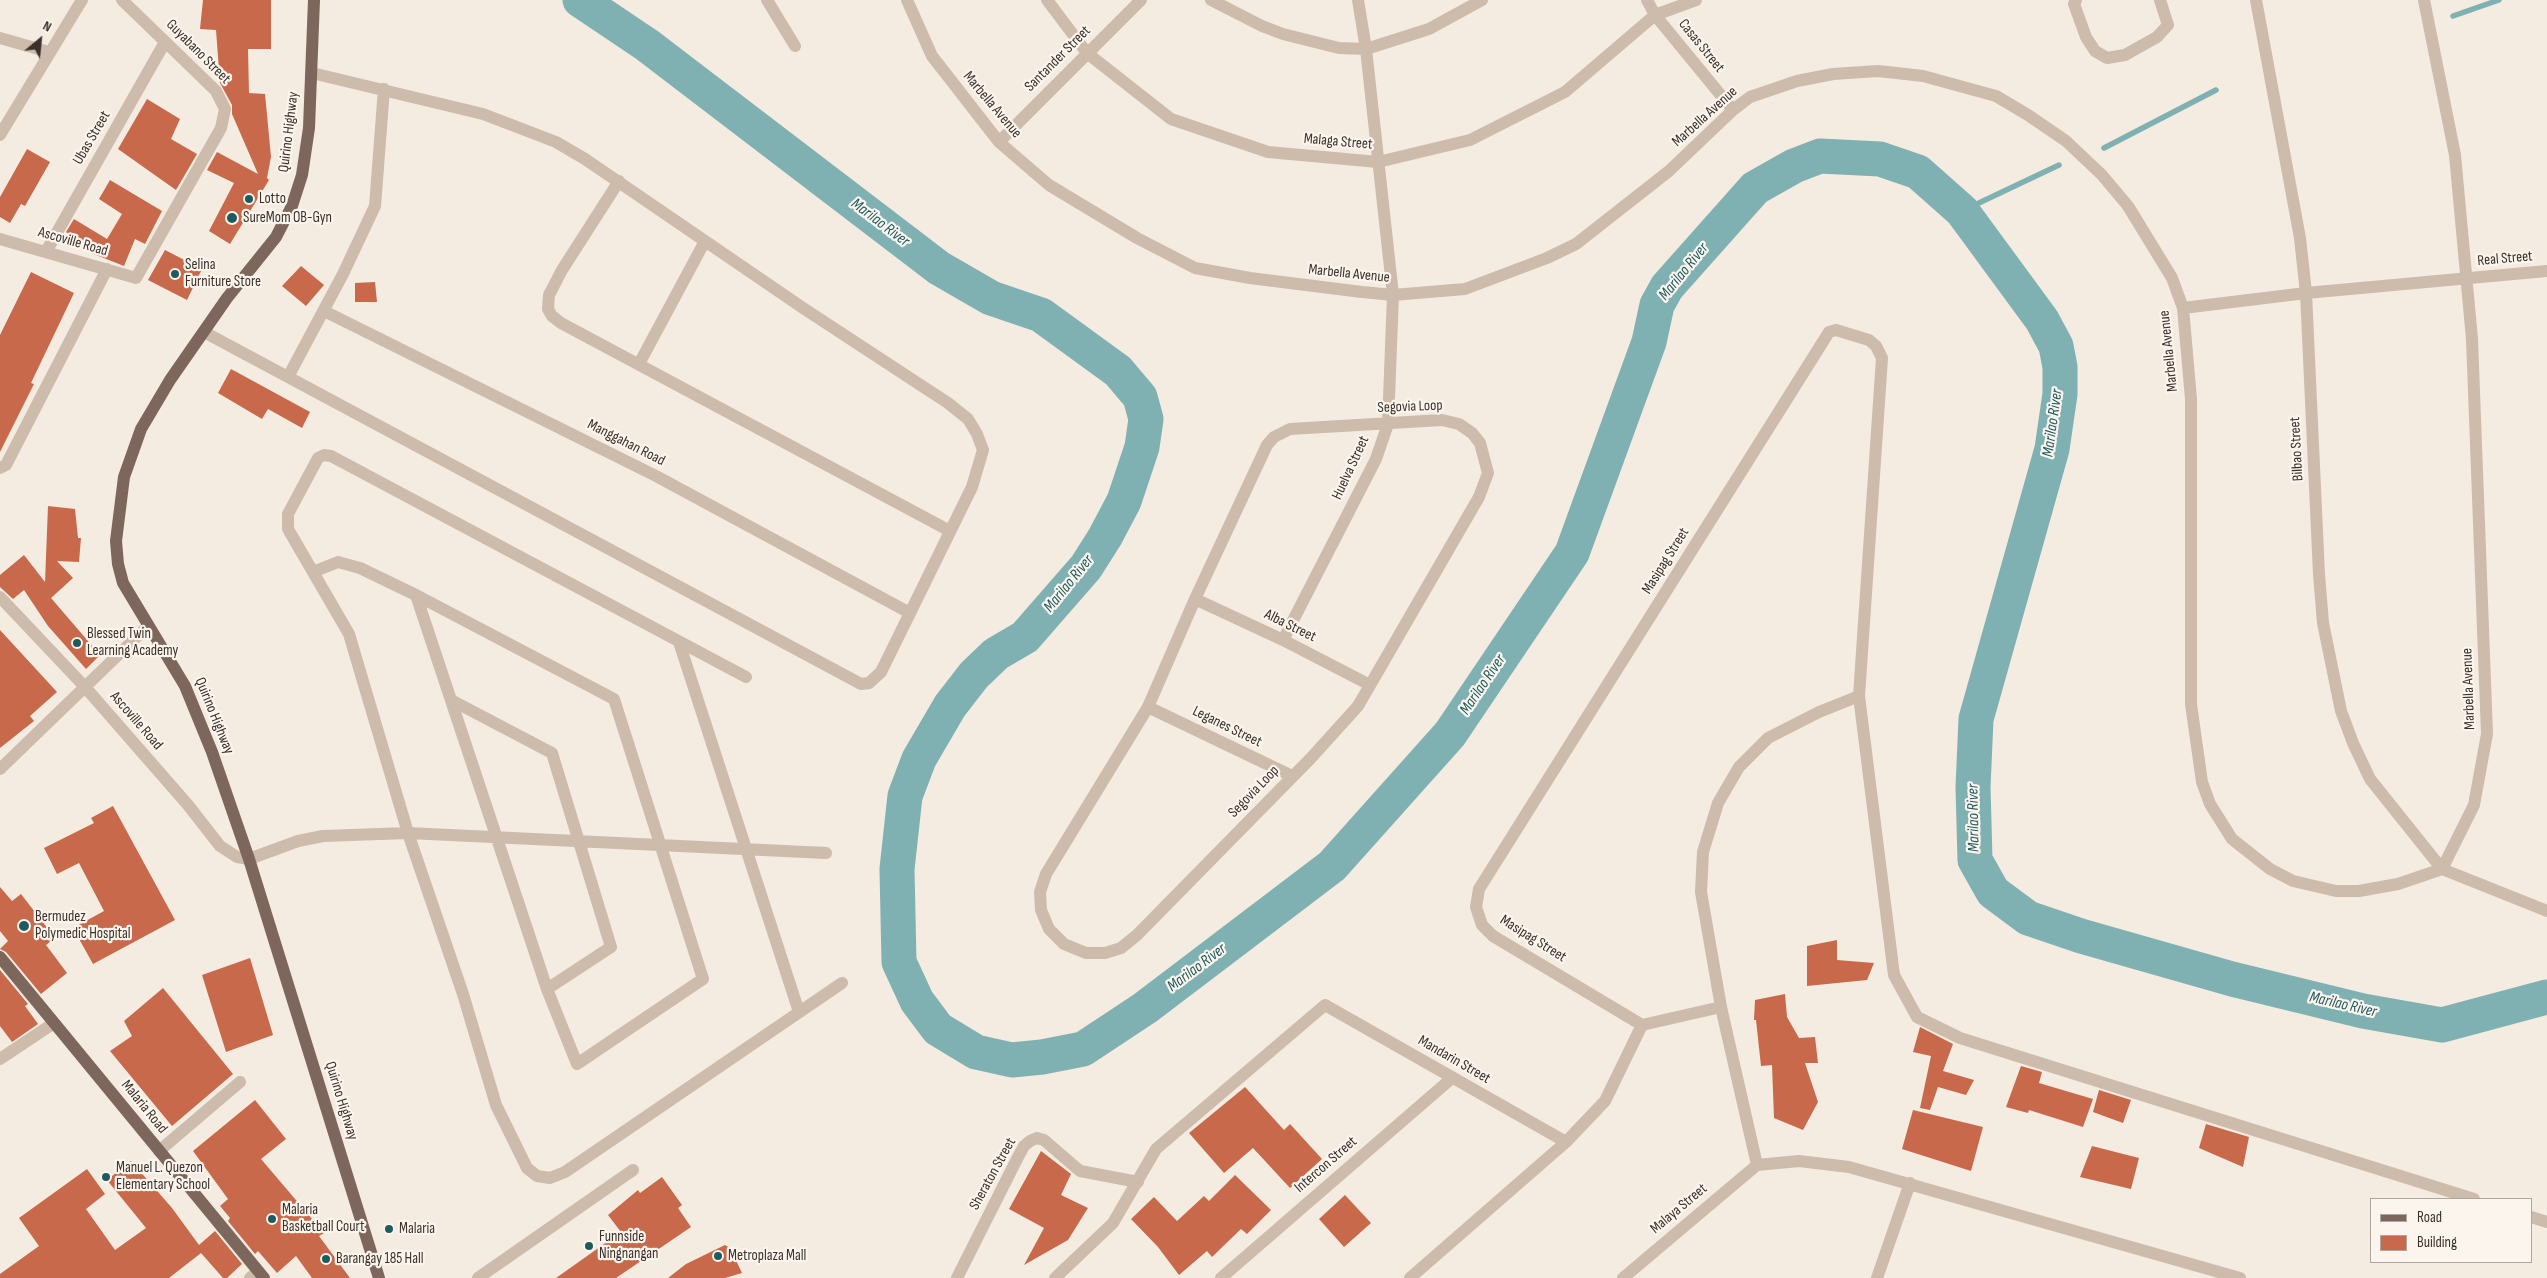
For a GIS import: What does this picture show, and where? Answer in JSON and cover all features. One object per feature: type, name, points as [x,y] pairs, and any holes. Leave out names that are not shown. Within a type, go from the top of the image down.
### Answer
[{"type":"main road","name":"Quirino Highway","points":[[314,0],[308,128],[302,175],[292,206],[276,237],[170,380],[142,428],[124,477],[116,541],[118,564],[123,583],[185,686],[212,752],[249,858],[379,1278]]},
{"type":"main road","name":"Malaria Road","points":[[0,957],[159,1151],[257,1276]]},
{"type":"street","points":[[0,135],[82,0]]},
{"type":"street","name":"Guyabano Street","points":[[122,0],[216,91],[225,109],[221,128],[136,278]]},
{"type":"street","points":[[767,0],[795,46]]},
{"type":"street","name":"Marbella Avenue","points":[[907,0],[932,56],[999,142],[1049,185],[1137,238],[1195,268],[1250,278],[1393,295],[1465,289],[1522,269],[1576,244],[1669,171],[1733,110],[1750,97],[1797,81],[1833,74],[1878,71],[1923,76],[1996,96],[2028,115],[2066,141],[2102,175],[2128,206],[2172,278],[2183,308],[2191,399],[2191,704],[2202,782],[2210,804],[2232,839],[2248,854],[2270,870],[2293,881],[2336,891],[2359,891],[2398,884],[2442,869],[2474,805],[2487,734],[2472,339],[2455,155],[2424,0]]},
{"type":"street","name":"Malaga Street","points":[[1046,0],[1087,53],[1171,119],[1268,152],[1378,162],[1470,140],[1565,92],[1656,15],[1696,0]]},
{"type":"street","name":"Santander Street","points":[[999,142],[1141,0]]},
{"type":"street","points":[[1211,0],[1283,34],[1339,48],[1366,49],[1429,29],[1482,0]]},
{"type":"street","name":"Huelva Street","points":[[1283,640],[1376,459],[1388,424],[1393,295],[1366,49],[1358,0]]},
{"type":"street","name":"Casas Street","points":[[1647,0],[1656,15],[1733,110]]},
{"type":"street","points":[[2076,0],[2074,4],[2086,37],[2094,51],[2107,58],[2125,55],[2157,37],[2168,24],[2160,0]]},
{"type":"street","name":"Bilbao Street","points":[[2256,0],[2300,238],[2306,293],[2323,622],[2339,702],[2353,743],[2370,779],[2442,869]]},
{"type":"street","points":[[0,38],[49,52]]},
{"type":"street","name":"Ubas Street","points":[[47,250],[165,42]]},
{"type":"street","points":[[204,332],[861,684],[869,683],[881,672],[972,487],[983,450],[977,434],[968,419],[948,403],[802,308],[619,181],[563,146],[520,127],[483,114],[312,73]]},
{"type":"street","points":[[288,378],[375,206],[384,89]]},
{"type":"street","points":[[619,181],[562,270],[549,295],[548,309],[561,323],[950,531]]},
{"type":"street","name":"Ascoville Road","points":[[0,239],[47,250],[136,278]]},
{"type":"street","points":[[639,364],[705,241]]},
{"type":"street","points":[[0,468],[6,464],[107,268]]},
{"type":"street","name":"Real Street","points":[[2183,308],[2306,293],[2547,271]]},
{"type":"street","name":"Manggahan Road","points":[[324,310],[656,476],[910,613]]},
{"type":"street","name":"Masipag Street","points":[[1642,1025],[1493,936],[1482,925],[1476,907],[1479,889],[1829,332],[1836,330],[1869,340],[1876,346],[1882,358],[1859,696],[1894,975],[1917,1018],[1960,1038],[2471,1198]]},
{"type":"street","name":"Segovia Loop","points":[[1442,420],[1459,424],[1472,433],[1480,443],[1488,473],[1479,497],[1358,706],[1338,730],[1137,935],[1121,948],[1104,953],[1086,953],[1064,944],[1049,929],[1041,910],[1040,892],[1046,874],[1148,707],[1195,599],[1267,445],[1274,437],[1290,429],[1388,424],[1442,420]]},
{"type":"street","points":[[746,677],[340,460],[324,455],[318,458],[288,514],[286,521],[288,529],[349,634],[408,833],[464,994],[496,1105],[518,1154],[527,1168],[537,1176],[550,1178],[565,1172],[842,982]]},
{"type":"street","points":[[313,572],[329,564],[349,564],[416,595],[614,699],[702,979],[577,1064],[547,989],[416,595]]},
{"type":"street","name":"Ascoville Road","points":[[0,597],[85,687],[188,805],[220,846],[237,857],[249,858]]},
{"type":"street","name":"Alba Street","points":[[1195,599],[1283,640],[1370,685]]},
{"type":"street","points":[[2,763],[148,626]]},
{"type":"street","points":[[679,642],[799,1012]]},
{"type":"street","points":[[1859,696],[1819,712],[1768,738],[1739,767],[1718,803],[1703,852],[1701,892],[1721,1007],[1757,1165],[1799,1160],[1849,1167],[2240,1278]]},
{"type":"street","points":[[451,700],[552,753],[611,947],[547,989]]},
{"type":"street","name":"Leganes Street","points":[[1148,707],[1292,776]]},
{"type":"street","points":[[249,858],[298,841],[323,836],[408,833],[578,839],[826,853]]},
{"type":"street","points":[[2442,869],[2547,911]]},
{"type":"street","name":"Mandarin Street","points":[[1138,1182],[1156,1150],[1325,1005],[1566,1142]]},
{"type":"street","points":[[1410,1278],[1566,1142],[1605,1100],[1642,1025],[1721,1007]]},
{"type":"street","points":[[0,1059],[54,1024]]},
{"type":"street","name":"Intercon Street","points":[[1221,1278],[1452,1078]]},
{"type":"street","points":[[159,1151],[240,1082]]},
{"type":"street","name":"Sheraton Street","points":[[957,1278],[1017,1159],[1024,1146],[1030,1141],[1037,1138],[1044,1140],[1080,1171],[1138,1182]]},
{"type":"street","name":"Malaya Street","points":[[1623,1278],[1757,1165]]},
{"type":"street","points":[[478,1278],[633,1170]]},
{"type":"street","points":[[1055,1278],[1113,1223],[1138,1182]]},
{"type":"street","points":[[1877,1278],[1910,1183]]},
{"type":"street","points":[[2532,1217],[2547,1222]]},
{"type":"building","points":[[203,0],[271,0],[271,49],[248,49],[249,93],[265,94],[271,157],[267,178],[269,180],[230,244],[209,231],[234,183],[207,170],[217,152],[258,174],[232,114],[232,105],[220,83],[216,30],[200,29]]},
{"type":"building","points":[[147,99],[180,119],[171,139],[197,154],[176,190],[118,149]]},
{"type":"building","points":[[27,149],[50,162],[25,206],[21,204],[10,223],[0,217],[0,197]]},
{"type":"building","points":[[110,180],[162,211],[145,244],[135,239],[124,266],[91,253],[93,250],[66,232],[74,219],[107,239],[122,214],[99,199]]},
{"type":"building","name":"Selina Furniture Store","points":[[165,250],[202,269],[187,300],[148,280]]},
{"type":"building","points":[[301,266],[324,285],[306,306],[282,286]]},
{"type":"building","points":[[31,272],[74,293],[31,383],[34,384],[0,452],[0,335]]},
{"type":"building","points":[[375,282],[377,302],[355,302],[355,283]]},
{"type":"building","points":[[231,369],[310,412],[302,428],[268,409],[262,419],[218,393]]},
{"type":"building","points":[[48,506],[75,509],[78,538],[81,538],[79,562],[57,561],[73,578],[51,598],[100,655],[86,669],[48,626],[24,590],[13,599],[0,587],[0,575],[24,555],[45,582]]},
{"type":"building","points":[[0,630],[57,692],[30,716],[34,721],[0,748]]},
{"type":"building","points":[[113,806],[175,920],[93,964],[73,928],[104,911],[79,863],[57,874],[44,848],[94,823],[91,818]]},
{"type":"building","name":"Bermudez Polymedic Hospital","points":[[0,887],[12,901],[21,894],[55,938],[46,945],[67,973],[41,994],[6,952],[0,949],[8,941],[0,931]]},
{"type":"building","points":[[1837,940],[1837,960],[1874,963],[1867,980],[1807,986],[1807,946]]},
{"type":"building","points":[[250,958],[273,1035],[226,1052],[202,975]]},
{"type":"building","points":[[0,970],[28,1004],[25,1006],[38,1024],[12,1042],[0,1026]]},
{"type":"building","points":[[163,988],[233,1074],[172,1126],[110,1051],[132,1036],[124,1021]]},
{"type":"building","points":[[1785,994],[1787,1017],[1799,1038],[1815,1037],[1818,1063],[1805,1063],[1818,1102],[1803,1130],[1774,1118],[1772,1065],[1761,1066],[1756,1020],[1754,1020],[1755,1000]]},
{"type":"building","points":[[1920,1027],[1953,1044],[1943,1071],[1974,1080],[1966,1095],[1938,1087],[1930,1110],[1920,1108],[1931,1056],[1913,1052]]},
{"type":"building","points":[[2021,1066],[2042,1072],[2039,1083],[2093,1099],[2083,1127],[2029,1110],[2028,1113],[2006,1107]]},
{"type":"building","points":[[1245,1087],[1284,1130],[1290,1124],[1322,1159],[1290,1188],[1253,1148],[1224,1173],[1189,1133]]},
{"type":"building","points":[[2099,1090],[2131,1100],[2123,1123],[2093,1112]]},
{"type":"building","points":[[255,1100],[286,1139],[261,1159],[324,1233],[319,1236],[350,1278],[312,1278],[296,1256],[277,1273],[258,1251],[255,1254],[228,1221],[230,1218],[220,1206],[228,1199],[193,1151]]},
{"type":"building","points":[[1913,1110],[1983,1127],[1971,1171],[1902,1149]]},
{"type":"building","points":[[2206,1124],[2249,1137],[2243,1167],[2199,1148]]},
{"type":"building","points":[[2092,1146],[2139,1158],[2131,1189],[2080,1177]]},
{"type":"building","points":[[1041,1151],[1071,1174],[1061,1195],[1088,1208],[1068,1240],[1024,1265],[1044,1228],[1009,1209]]},
{"type":"building","name":"Manuel L. Quezon Elementary School","points":[[131,1161],[172,1208],[199,1245],[215,1231],[242,1264],[227,1278],[223,1278],[201,1253],[169,1278],[0,1278],[0,1274],[39,1246],[19,1218],[87,1169],[105,1194],[86,1209],[115,1250],[146,1228],[107,1180]]},
{"type":"building","points":[[1235,1175],[1271,1210],[1247,1234],[1241,1229],[1212,1257],[1207,1251],[1179,1275],[1158,1247],[1131,1219],[1154,1197],[1177,1221],[1204,1196],[1209,1201]]},
{"type":"building","points":[[662,1177],[682,1205],[678,1208],[691,1227],[616,1278],[556,1278],[621,1232],[608,1215],[638,1190],[640,1193]]},
{"type":"building","points":[[1345,1195],[1371,1223],[1344,1247],[1319,1219]]},
{"type":"building","name":"Metroplaza Mall","points":[[725,1245],[730,1248],[742,1273],[725,1278],[668,1278],[686,1264]]},
{"type":"waterway","name":"Marilao River","points":[[580,0],[647,45],[939,268],[991,298],[1041,315],[1118,371],[1140,397],[1146,419],[1142,447],[1124,501],[1105,537],[1086,567],[1025,637],[996,654],[974,675],[950,706],[919,759],[905,796],[897,869],[899,962],[917,1001],[938,1029],[976,1052],[1012,1060],[1042,1057],[1083,1049],[1145,1008],[1332,866],[1450,734],[1572,553],[1649,342],[1657,305],[1667,287],[1755,188],[1794,166],[1820,156],[1880,159],[1918,172],[1962,211],[2042,320],[2056,346],[2060,367],[2060,394],[2052,449],[1976,719],[1973,787],[1975,860],[1993,892],[2028,918],[2081,936],[2232,979],[2363,1011],[2442,1025],[2547,997]]},
{"type":"waterway","points":[[2453,16],[2499,0]]},
{"type":"waterway","points":[[2104,148],[2216,90]]},
{"type":"waterway","points":[[1962,211],[2059,165]]},
{"type":"place","name":"Lotto","points":[[249,199]]},
{"type":"place","name":"SureMom OB-Gyn","points":[[232,218]]},
{"type":"place","name":"Selina Furniture Store","points":[[175,274]]},
{"type":"place","name":"Blessed Twin Learning Academy","points":[[77,643]]},
{"type":"place","name":"Bermudez Polymedic Hospital","points":[[24,926]]},
{"type":"place","name":"Manuel L. Quezon Elementary School","points":[[106,1177]]},
{"type":"place","name":"Malaria Basketball Court","points":[[272,1219]]},
{"type":"place","name":"Malaria","points":[[389,1229]]},
{"type":"place","name":"Funnside Ningnangan","points":[[589,1246]]},
{"type":"place","name":"Metroplaza Mall","points":[[718,1256]]},
{"type":"place","name":"Barangay 185 Hall","points":[[326,1259]]}]
